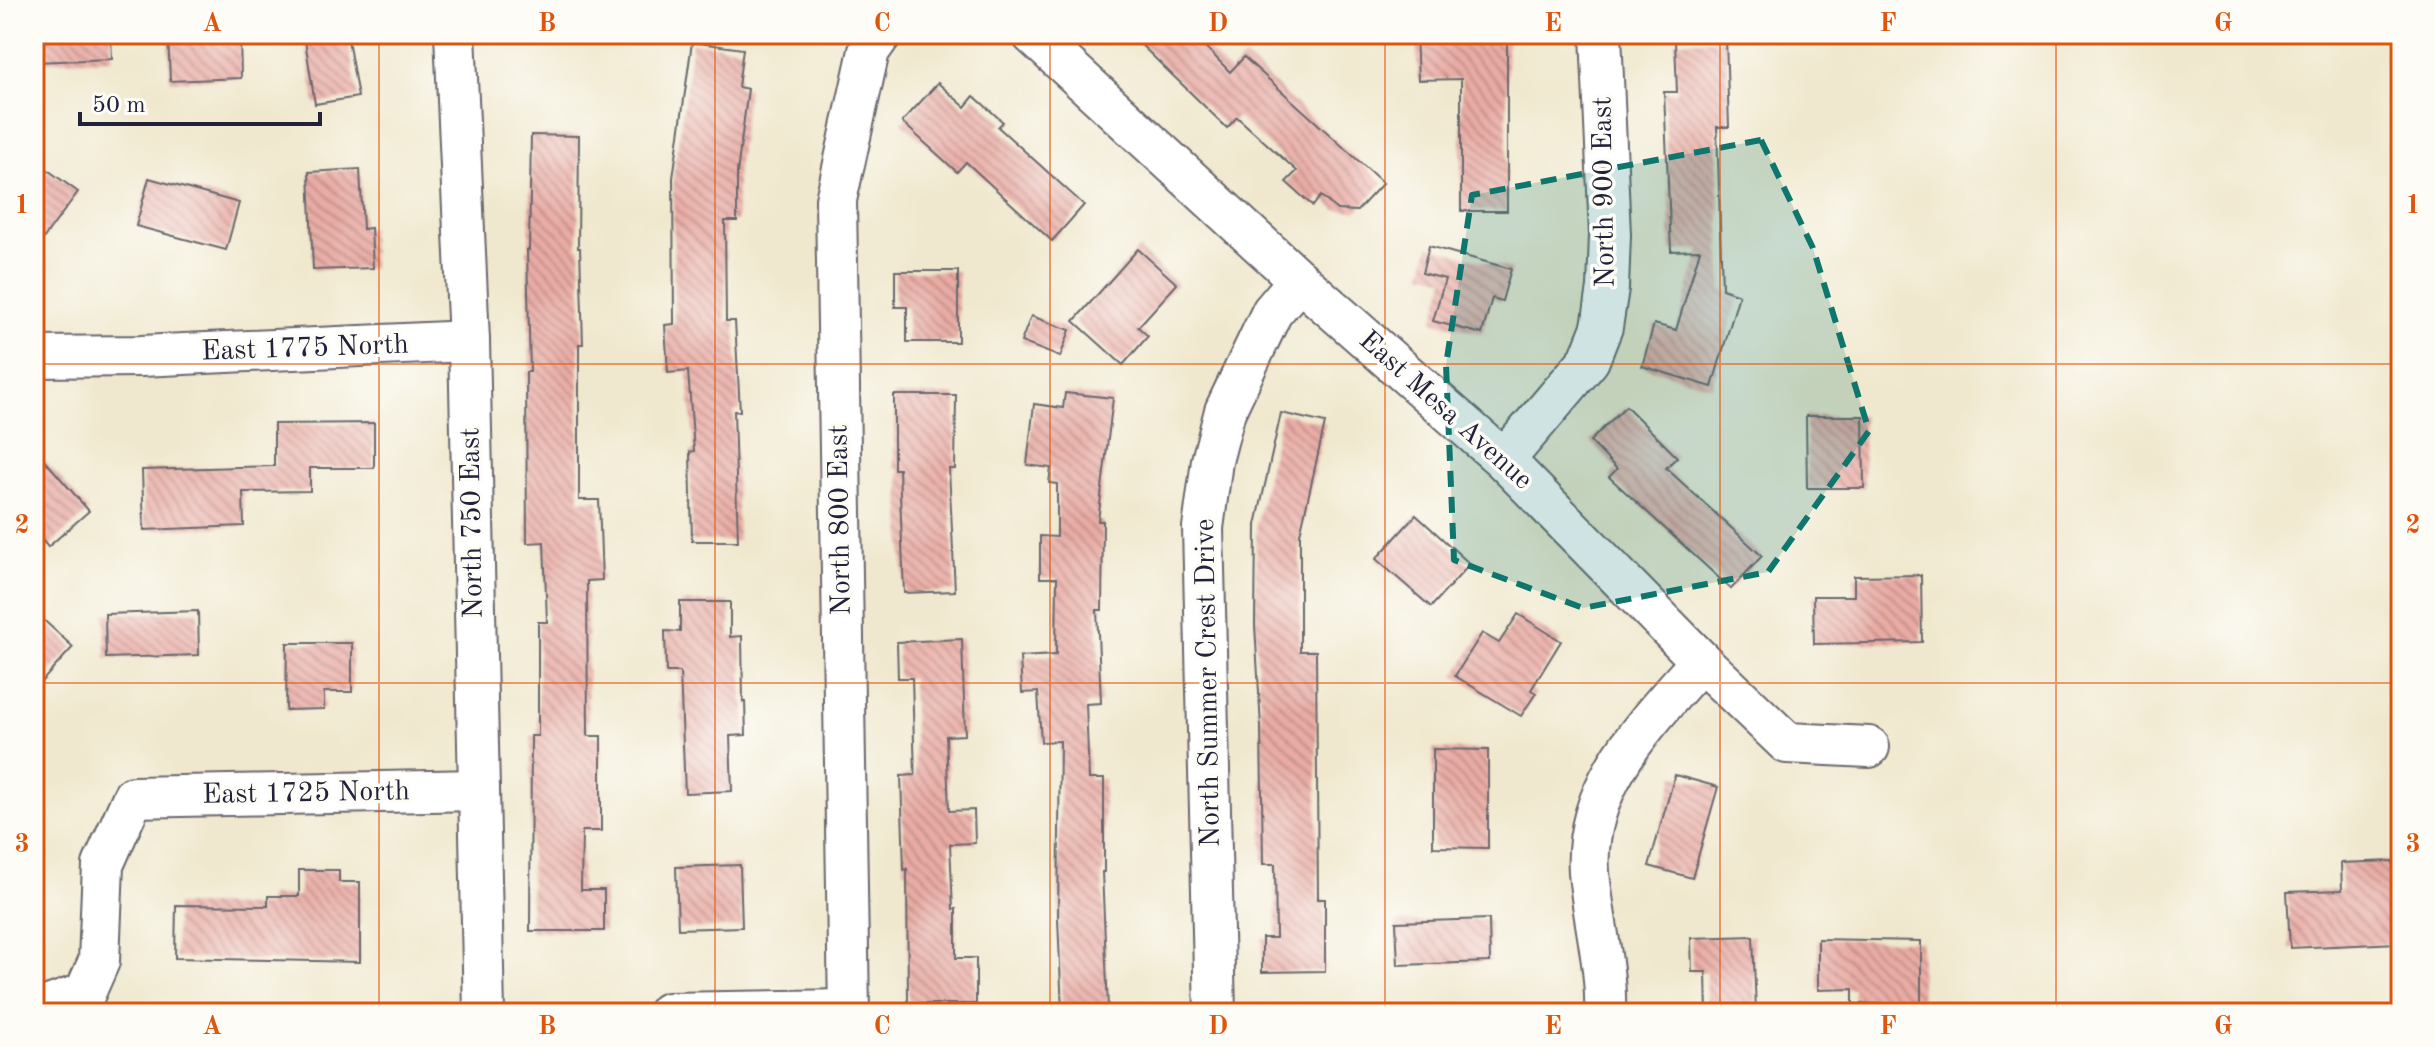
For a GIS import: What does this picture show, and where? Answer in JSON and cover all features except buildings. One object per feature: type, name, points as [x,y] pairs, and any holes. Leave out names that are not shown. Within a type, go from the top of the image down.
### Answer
[{"type":"street","name":"North 750 East","points":[[455,34],[469,341],[484,1013]]},
{"type":"street","name":"North 800 East","points":[[849,1011],[836,200],[869,51],[881,34]]},
{"type":"street","name":"East Mesa Avenue","points":[[1032,34],[1299,280],[1504,460],[1701,661],[1787,743],[1869,747]]},
{"type":"street","name":"North 900 East","points":[[1504,460],[1589,360],[1602,327],[1608,288],[1610,235],[1601,34]]},
{"type":"street","name":"North Summer Crest Drive","points":[[1215,1013],[1203,528],[1212,461],[1225,411],[1272,312],[1299,280]]},
{"type":"street","name":"East 1775 North","points":[[34,357],[141,356],[469,341]]},
{"type":"street","points":[[1606,1013],[1589,869],[1591,827],[1607,780],[1636,736],[1701,661]]},
{"type":"street","name":"East 1725 North","points":[[34,1007],[46,1007],[85,993],[99,961],[103,865],[133,797],[479,790]]},
{"type":"street","points":[[668,1013],[849,1011]]},
{"type":"highlighted area","points":[[1761,140],[1813,248],[1869,431],[1768,572],[1583,608],[1454,560],[1446,365],[1472,195]]}]
